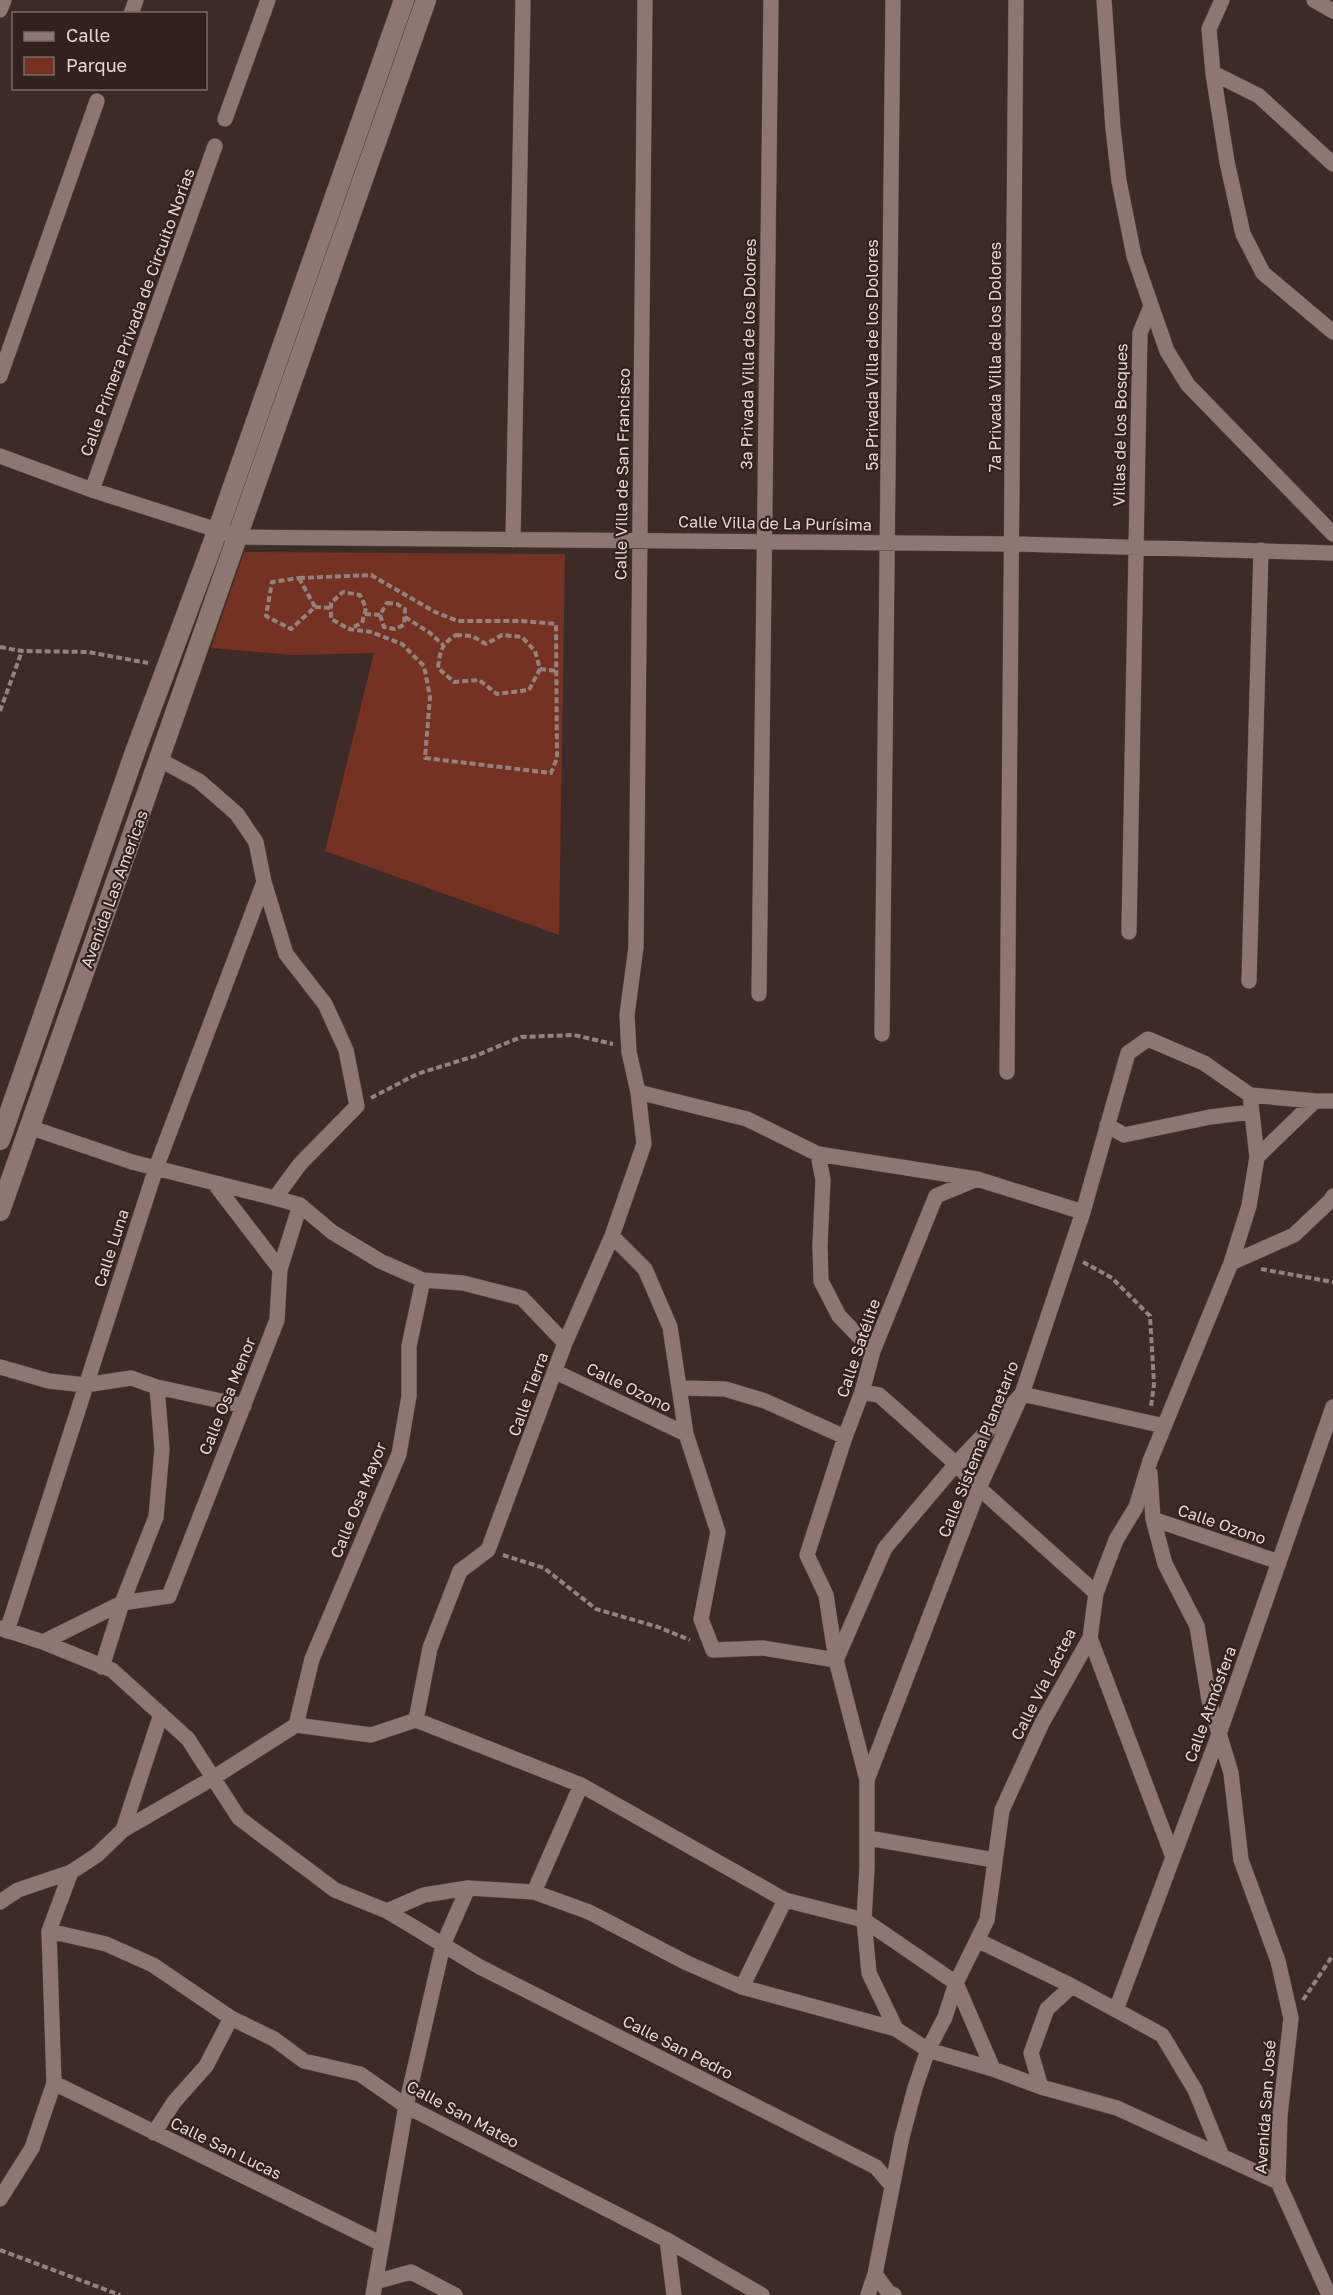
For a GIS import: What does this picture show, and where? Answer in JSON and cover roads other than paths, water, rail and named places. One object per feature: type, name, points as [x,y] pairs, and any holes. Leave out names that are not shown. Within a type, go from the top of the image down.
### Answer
[{"type":"street","points":[[0,10],[4,0]]},
{"type":"street","points":[[225,119],[268,0]]},
{"type":"street","name":"Avenida Las Americas","points":[[0,1140],[4,1117],[166,667],[206,563],[404,0]]},
{"type":"street","name":"Avenida Las Americas","points":[[0,1211],[426,0]]},
{"type":"street","points":[[513,540],[524,0]]},
{"type":"street","name":"Calle Villa de San Francisco","points":[[636,947],[645,0]]},
{"type":"street","name":"3a Privada Villa de los Dolores","points":[[759,994],[771,0]]},
{"type":"street","name":"5a Privada Villa de los Dolores","points":[[882,1034],[893,0]]},
{"type":"street","name":"7a Privada Villa de los Dolores","points":[[1007,1072],[1016,0]]},
{"type":"street","points":[[1104,0],[1119,181],[1134,256],[1167,351],[1188,385],[1333,534]]},
{"type":"street","points":[[1222,0],[1209,29],[1213,73],[1227,162],[1243,234],[1263,273],[1333,332]]},
{"type":"street","points":[[1314,0],[1333,11]]},
{"type":"street","points":[[1213,73],[1259,96],[1333,164]]},
{"type":"street","points":[[0,376],[98,100]]},
{"type":"street","name":"Calle Primera Privada de Circuito Norias","points":[[92,490],[215,146]]},
{"type":"street","name":"Villas de los Bosques","points":[[1129,932],[1140,333],[1151,306]]},
{"type":"street","name":"Calle Villa de La Purísima","points":[[0,456],[92,490],[217,532],[239,537],[1012,544],[1333,553]]},
{"type":"street","points":[[1249,981],[1261,550]]},
{"type":"street","points":[[160,760],[199,781],[237,814],[256,842],[264,882],[286,954],[325,1005],[346,1050],[357,1106],[300,1164],[275,1198]]},
{"type":"street","name":"Calle Luna","points":[[3,1629],[156,1168],[264,882]]},
{"type":"street","name":"Calle Tierra","points":[[416,1720],[430,1648],[460,1571],[488,1550],[565,1343],[612,1236],[644,1144],[638,1092],[629,1052],[627,1015],[636,947]]},
{"type":"street","name":"Calle Sistema Planetario","points":[[867,1780],[979,1488],[1022,1394],[1083,1212],[1128,1053],[1148,1039],[1204,1064],[1250,1095]]},
{"type":"street","points":[[638,1092],[747,1119],[818,1154],[977,1179],[1083,1212]]},
{"type":"street","points":[[1250,1095],[1333,1101]]},
{"type":"street","name":"Calle Vía Láctea","points":[[868,2295],[875,2274],[902,2137],[928,2050],[945,2017],[956,1983],[987,1920],[1002,1810],[1042,1723],[1090,1638],[1096,1593],[1116,1540],[1136,1507],[1150,1461],[1157,1425],[1231,1263],[1249,1206],[1257,1156],[1250,1095]]},
{"type":"street","points":[[1257,1156],[1315,1101]]},
{"type":"street","points":[[1107,1125],[1124,1135],[1210,1117],[1251,1113]]},
{"type":"street","points":[[29,1127],[132,1162],[300,1205],[332,1232],[380,1261],[423,1280],[463,1283],[522,1298],[565,1343]]},
{"type":"street","points":[[818,1154],[823,1180],[821,1281],[839,1316],[873,1351]]},
{"type":"street","name":"Calle Satélite","points":[[836,1660],[826,1595],[807,1556],[845,1437],[862,1392],[873,1351],[936,1196],[977,1179]]},
{"type":"street","points":[[214,1183],[280,1269]]},
{"type":"street","points":[[1231,1263],[1294,1235],[1333,1196]]},
{"type":"street","name":"Calle Osa Menor","points":[[122,1603],[169,1596],[277,1320],[280,1269],[300,1205]]},
{"type":"street","points":[[612,1236],[645,1269],[670,1327],[686,1434],[718,1532],[701,1619],[713,1650],[762,1648],[836,1660]]},
{"type":"street","name":"Calle Osa Mayor","points":[[296,1725],[312,1659],[399,1454],[408,1396],[409,1346],[423,1280]]},
{"type":"street","points":[[0,1367],[49,1381],[85,1385],[131,1378],[157,1387],[244,1406]]},
{"type":"street","name":"Calle Ozono","points":[[556,1372],[686,1434]]},
{"type":"street","points":[[102,1667],[122,1603],[156,1516],[162,1449],[157,1387]]},
{"type":"street","name":"Calle Ozono","points":[[680,1388],[725,1389],[765,1401],[845,1437]]},
{"type":"street","points":[[862,1392],[879,1395],[1096,1593]]},
{"type":"street","points":[[896,2029],[869,1973],[864,1920],[867,1780],[836,1660],[885,1548],[956,1464],[1022,1394],[1157,1425]]},
{"type":"street","name":"Calle Atmósfera","points":[[1116,2010],[1219,1734],[1333,1407]]},
{"type":"street","name":"Avenida San José","points":[[1150,1461],[1153,1519],[1165,1564],[1197,1626],[1209,1700],[1231,1773],[1240,1860],[1278,1961],[1291,2018],[1280,2115],[1278,2182],[1329,2295]]},
{"type":"street","name":"Calle Ozono","points":[[1153,1519],[1279,1562]]},
{"type":"street","points":[[43,1642],[122,1603]]},
{"type":"street","name":"Calle San Pedro","points":[[3,1629],[43,1642],[112,1671],[188,1739],[239,1818],[335,1890],[387,1911],[480,1967],[876,2167],[892,2186]]},
{"type":"street","points":[[1090,1638],[1173,1857]]},
{"type":"street","points":[[123,1830],[161,1714]]},
{"type":"street","points":[[0,1902],[18,1890],[71,1872],[97,1855],[123,1830],[213,1778],[296,1725],[370,1735],[416,1720],[581,1785],[785,1900],[864,1920],[956,1983],[993,2069]]},
{"type":"street","points":[[534,1892],[581,1785]]},
{"type":"street","points":[[867,1838],[994,1860]]},
{"type":"street","points":[[0,2199],[32,2148],[54,2083],[49,1931],[71,1872]]},
{"type":"street","points":[[374,2288],[406,2106],[443,1946],[468,1888]]},
{"type":"street","points":[[387,1911],[424,1895],[468,1888],[534,1892],[589,1912],[687,1963],[742,1987],[896,2029],[928,2050],[993,2069],[1041,2087],[1117,2108],[1278,2182]]},
{"type":"street","points":[[742,1987],[785,1900]]},
{"type":"street","name":"Calle San Mateo","points":[[49,1931],[106,1944],[153,1965],[231,2018],[274,2039],[304,2061],[360,2074],[406,2106],[668,2240],[762,2295]]},
{"type":"street","points":[[978,1940],[1072,1986],[1162,2035],[1196,2090],[1221,2156]]},
{"type":"street","points":[[1041,2087],[1031,2053],[1047,2009],[1072,1986]]},
{"type":"street","points":[[154,2133],[174,2102],[206,2066],[231,2018]]},
{"type":"street","name":"Calle San Lucas","points":[[54,2083],[382,2244]]},
{"type":"street","points":[[668,2240],[674,2295]]},
{"type":"street","points":[[374,2288],[411,2272],[455,2295]]},
{"type":"street","points":[[875,2274],[888,2292],[894,2295]]}]
